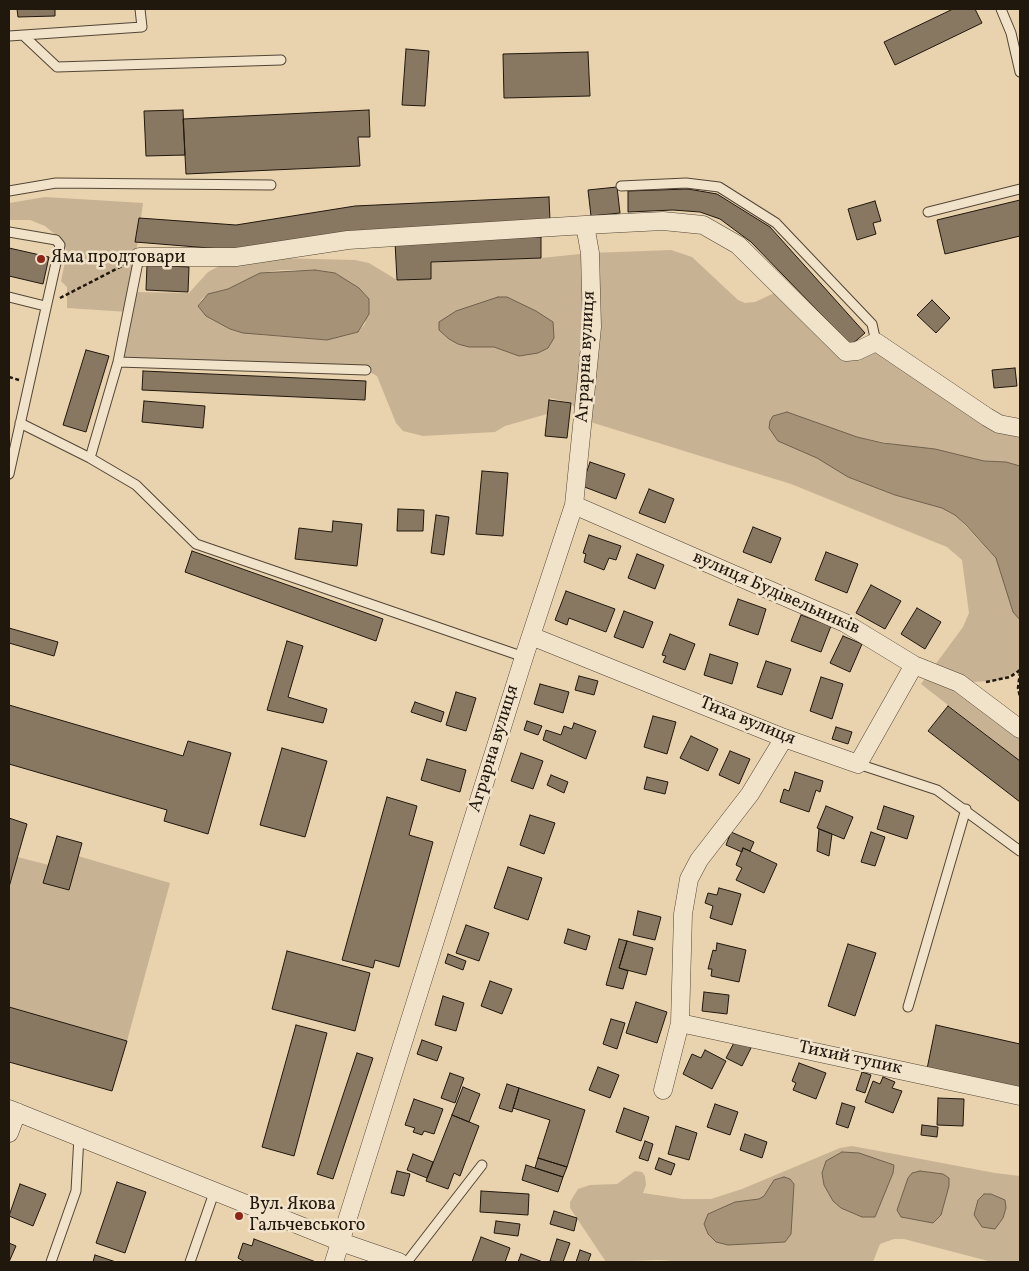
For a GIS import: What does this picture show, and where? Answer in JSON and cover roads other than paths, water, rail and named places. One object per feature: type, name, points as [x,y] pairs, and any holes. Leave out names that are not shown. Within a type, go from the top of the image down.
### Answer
[{"type":"street","points":[[139,257],[236,257],[348,240],[585,225],[663,221],[703,225],[738,245],[846,352],[857,351],[876,342],[998,424],[1020,428]]},
{"type":"street","name":"Аграрна вулиця","points":[[334,1262],[530,636],[574,505],[592,328],[590,253],[585,225]]},
{"type":"street","name":"вулиця Будівельників","points":[[574,505],[845,623],[914,665],[959,683],[1020,729]]},
{"type":"street","name":"Тиха вулиця","points":[[530,636],[784,738],[858,764]]},
{"type":"street","points":[[858,764],[914,665]]},
{"type":"street","points":[[663,1090],[680,1023],[683,914],[690,879],[699,860],[750,794],[784,738]]},
{"type":"street","name":"Тихий тупик","points":[[680,1023],[1020,1096]]},
{"type":"street","points":[[9,1133],[13,1110],[341,1242],[400,1262]]},
{"type":"lane","points":[[9,36],[142,28],[140,9]]},
{"type":"lane","points":[[1000,9],[1011,33],[1020,72]]},
{"type":"lane","points":[[24,36],[57,67],[281,60]]},
{"type":"lane","points":[[9,191],[56,183],[271,185]]},
{"type":"lane","points":[[621,186],[686,183],[719,187],[776,223],[872,324],[876,342]]},
{"type":"lane","points":[[928,212],[1020,188]]},
{"type":"lane","points":[[9,232],[56,240],[60,245],[20,423],[11,454],[9,474]]},
{"type":"lane","points":[[90,458],[118,362],[139,257]]},
{"type":"lane","points":[[9,298],[45,306]]},
{"type":"lane","points":[[118,362],[366,370]]},
{"type":"lane","points":[[20,423],[90,458],[136,485],[196,544],[524,657]]},
{"type":"lane","points":[[858,764],[937,790],[966,809],[1020,850]]},
{"type":"lane","points":[[908,1007],[966,809]]},
{"type":"lane","points":[[51,1262],[76,1191],[79,1136]]},
{"type":"lane","points":[[407,1262],[482,1165]]},
{"type":"lane","points":[[190,1262],[215,1190]]},
{"type":"place","name":"Яма продтовари","points":[[41,259]]},
{"type":"place","name":"Вул. Якова Гальчевського","points":[[239,1216]]}]
